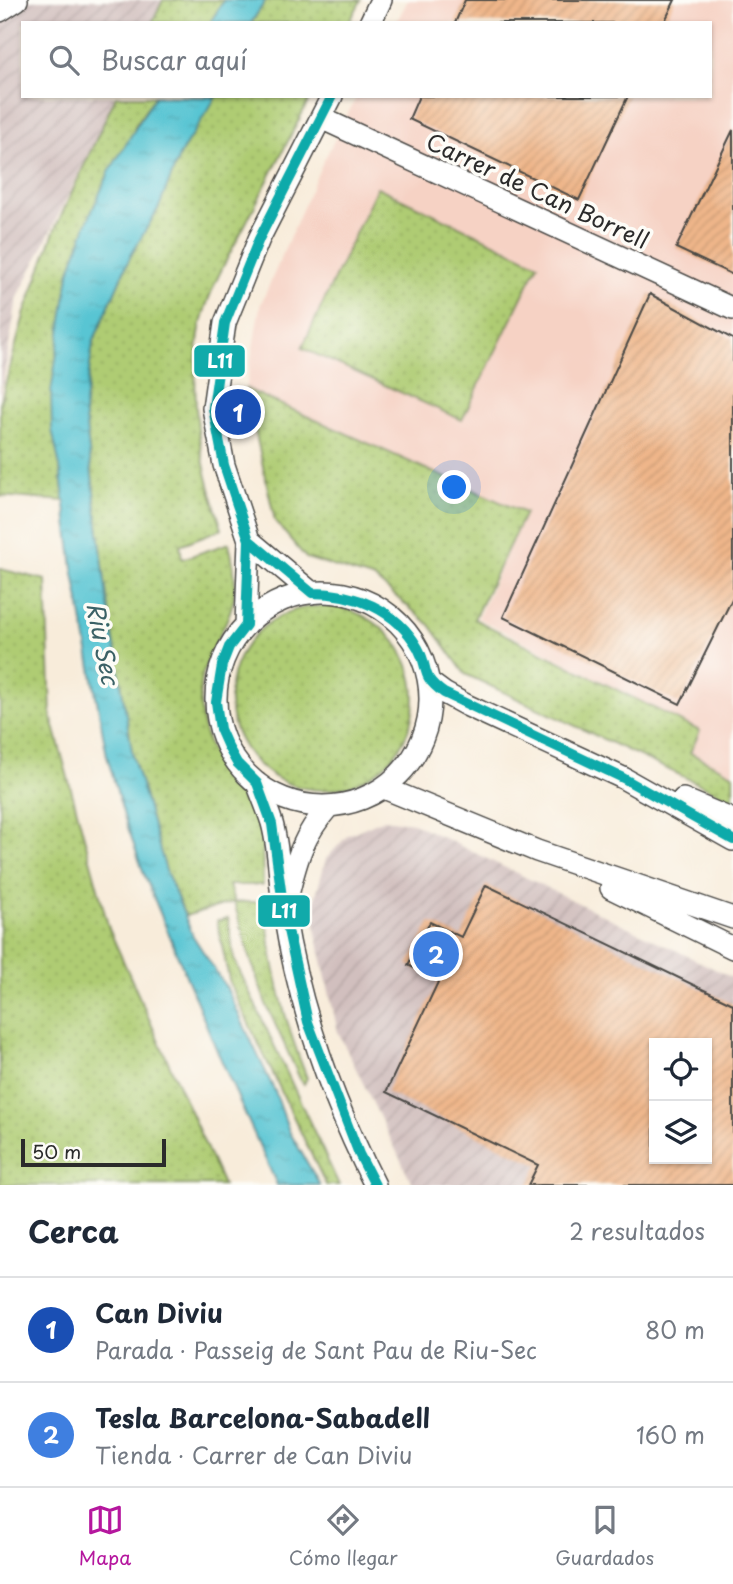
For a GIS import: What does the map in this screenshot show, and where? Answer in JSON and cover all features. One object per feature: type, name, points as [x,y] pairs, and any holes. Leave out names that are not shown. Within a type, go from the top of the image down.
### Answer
[{"type":"street","points":[[0,10],[17,0]]},
{"type":"street","points":[[371,21],[381,0]]},
{"type":"street","points":[[246,625],[248,540],[223,465],[213,408],[225,323],[259,239],[331,98]]},
{"type":"street","name":"Carrer de Can Borrell","points":[[321,118],[733,309]]},
{"type":"street","points":[[248,540],[312,593]]},
{"type":"street","points":[[312,593],[346,595],[387,613],[404,629],[418,648],[429,682],[431,704],[424,736],[408,765],[384,788],[352,803],[329,806],[291,801],[257,783],[237,763],[220,729],[216,702],[222,665],[229,648],[246,625],[268,607],[294,596],[312,593]]},
{"type":"street","points":[[429,682],[466,705],[623,778],[733,840]]},
{"type":"street","points":[[623,778],[664,791],[733,820]]},
{"type":"street","points":[[257,783],[272,824],[284,912],[308,1022],[359,1154],[375,1185]]},
{"type":"street","points":[[384,788],[537,851],[733,918]]},
{"type":"street","points":[[284,912],[295,863],[311,828],[329,806]]},
{"type":"street","points":[[537,851],[733,948]]},
{"type":"shaded area","points":[[0,0],[164,0],[154,21],[21,21],[21,98],[116,98],[17,299],[0,398]]},
{"type":"shaded area","points":[[408,0],[733,0],[733,774],[690,753],[700,731],[478,618],[525,513],[246,389],[260,306],[321,166],[356,98],[712,98],[712,21],[397,21]]},
{"type":"shaded area","points":[[384,819],[413,823],[733,978],[733,1185],[413,1185],[338,1032],[317,938],[313,906],[326,859],[348,835]]},
{"type":"green space","points":[[163,0],[224,0],[211,21],[153,21]]},
{"type":"green space","points":[[266,0],[361,0],[350,21],[252,21]]},
{"type":"green space","points":[[115,98],[154,98],[135,126],[60,467],[64,501],[0,496],[0,404],[24,315],[55,229]]},
{"type":"green space","points":[[215,98],[310,98],[218,278],[206,306],[199,334],[196,409],[202,457],[222,529],[180,545],[182,559],[229,543],[235,577],[234,597],[205,667],[200,692],[201,714],[206,735],[219,764],[257,814],[262,836],[263,885],[229,885],[234,902],[185,916],[166,871],[133,757],[107,598],[84,410],[93,342],[130,257],[159,207],[180,154]]},
{"type":"green space","points":[[377,187],[538,264],[462,420],[302,348]]},
{"type":"green space","points":[[246,389],[525,513],[474,619],[700,731],[690,753],[733,774],[733,800],[465,674],[430,625],[375,579],[306,558],[275,521]]},
{"type":"green space","points":[[0,569],[46,580],[51,715],[109,929],[223,1185],[0,1185]]},
{"type":"green space","points":[[322,606],[357,613],[387,633],[407,663],[414,698],[407,733],[387,763],[357,783],[322,790],[287,783],[257,763],[237,733],[230,698],[237,663],[257,633],[287,613]]},
{"type":"green space","points":[[234,902],[265,902],[275,970],[291,1034],[307,1078],[304,1084],[266,1004]]},
{"type":"green space","points":[[228,918],[234,959],[339,1185],[326,1185],[230,984],[217,921]]},
{"type":"water","points":[[224,0],[266,0],[252,21],[211,21]]},
{"type":"water","name":"Riu Sec","points":[[154,98],[215,98],[180,154],[159,207],[130,257],[93,342],[84,410],[107,598],[133,757],[166,871],[193,936],[227,989],[276,1094],[289,1131],[320,1185],[277,1185],[215,1046],[144,874],[107,756],[73,568],[60,467],[52,430],[51,392],[69,274],[87,222],[109,172]]},
{"type":"building","points":[[465,0],[675,0],[665,21],[456,21]]},
{"type":"building","points":[[418,98],[627,98],[579,200],[409,119]]},
{"type":"building","points":[[733,130],[733,275],[676,248]]},
{"type":"building","points":[[650,294],[733,339],[733,597],[680,704],[503,617]]},
{"type":"building","points":[[486,885],[733,1004],[733,1185],[528,1185],[538,1165],[386,1092],[439,980],[408,965],[430,922],[461,937]]},
{"type":"transit line","name":"L11","points":[[331,98],[259,239],[225,323],[213,408],[224,465],[249,540],[246,625],[229,647],[222,665],[216,702],[220,729],[228,747],[237,763],[257,783],[272,824],[284,912],[308,1022],[359,1154],[375,1185]]},
{"type":"transit line","name":"L11","points":[[235,499],[249,540],[312,593],[358,600],[386,613],[409,634],[422,656],[428,677],[444,693],[623,778],[733,840]]},
{"type":"place","name":"Can Diviu","points":[[238,412]]},
{"type":"place","name":"Tesla Barcelona-Sabadell","points":[[436,954]]}]
